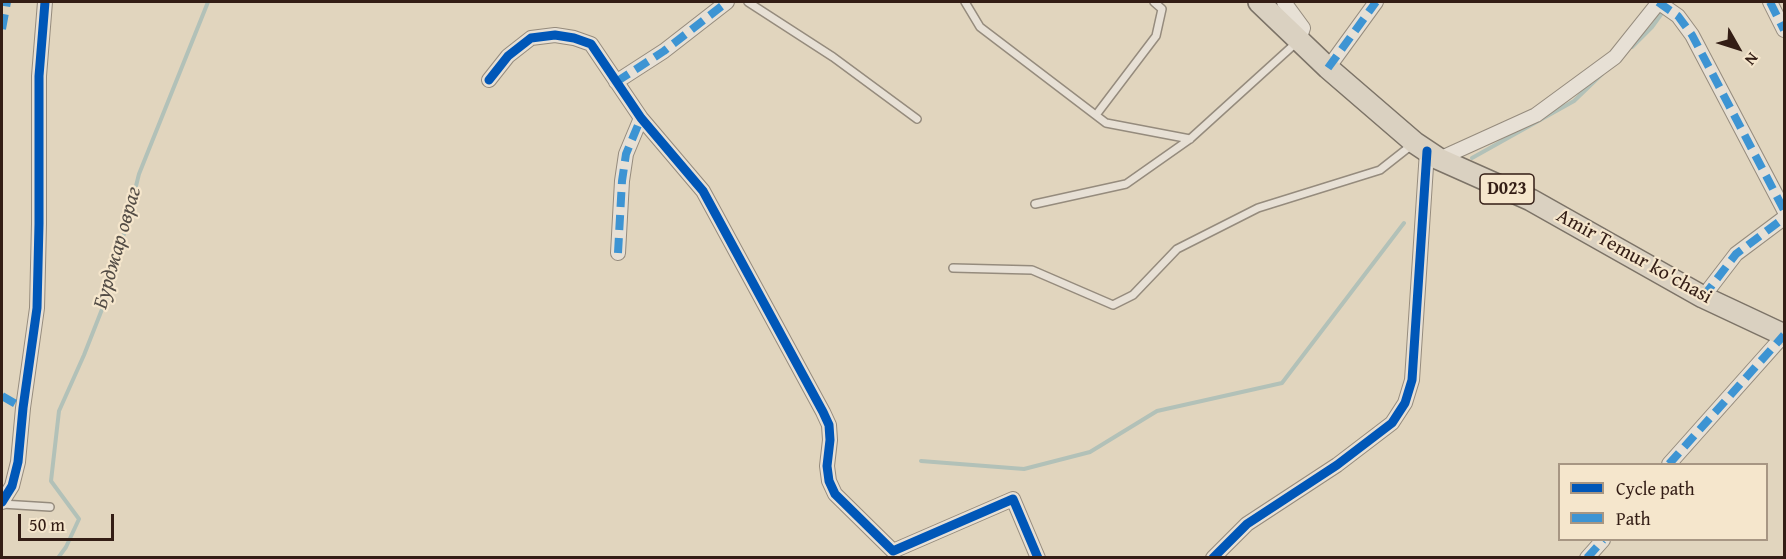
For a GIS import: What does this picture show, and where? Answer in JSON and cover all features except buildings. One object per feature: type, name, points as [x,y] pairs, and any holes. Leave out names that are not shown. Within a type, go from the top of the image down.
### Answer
[{"type":"main road","name":"Amir Temur ko'chasi","points":[[1259,2],[1328,68],[1427,151],[1531,200],[1703,297],[1785,335]]},
{"type":"street","points":[[2,503],[12,486],[18,462],[37,308],[39,76],[45,2]]},
{"type":"street","points":[[616,82],[664,51],[727,2]]},
{"type":"street","points":[[1284,2],[1303,28],[1299,40]]},
{"type":"street","points":[[1328,68],[1376,2]]},
{"type":"street","points":[[1770,2],[1785,30]]},
{"type":"street","points":[[1213,558],[1247,524],[1337,465],[1392,423],[1405,403],[1412,380],[1427,151],[1536,115],[1615,57],[1662,5],[1682,20],[1692,35],[1785,210]]},
{"type":"street","points":[[489,80],[508,56],[531,38],[555,35],[591,44],[641,118],[703,192],[823,412],[829,425],[827,466],[829,481],[835,494],[893,552],[1013,499],[1038,558]]},
{"type":"street","points":[[618,253],[622,181],[626,154],[641,118]]},
{"type":"street","points":[[1703,297],[1736,254],[1785,218]]},
{"type":"street","points":[[1671,463],[1785,335]]},
{"type":"street","points":[[1587,558],[1602,541]]},
{"type":"lane","points":[[748,2],[833,57],[917,119]]},
{"type":"lane","points":[[965,2],[980,27],[1106,123],[1190,139]]},
{"type":"lane","points":[[1096,116],[1156,36],[1162,9],[1154,2]]},
{"type":"lane","points":[[1035,204],[1126,184],[1190,139],[1299,40]]},
{"type":"lane","points":[[953,268],[1032,270],[1113,304],[1133,295],[1177,249],[1258,208],[1380,170],[1427,151]]},
{"type":"lane","points":[[2,503],[50,507]]},
{"type":"waterway","name":"Бурджар овраг","points":[[58,558],[66,547],[79,519],[51,481],[59,411],[110,289],[139,174],[208,2]]},
{"type":"waterway","points":[[1632,47],[1652,27],[1670,2]]},
{"type":"waterway","points":[[1472,158],[1574,101],[1602,74]]},
{"type":"waterway","points":[[921,461],[1024,469],[1090,452],[1157,411],[1282,383],[1404,223]]},
{"type":"marked path","points":[[2,29],[7,2]]},
{"type":"marked path","points":[[616,82],[664,51],[727,2]]},
{"type":"marked path","points":[[1328,68],[1376,2]]},
{"type":"marked path","points":[[1658,2],[1678,16],[1692,35],[1784,210]]},
{"type":"marked path","points":[[1770,2],[1784,30]]},
{"type":"marked path","points":[[618,253],[622,181],[626,154],[641,118]]},
{"type":"marked path","points":[[1703,297],[1736,254],[1784,218]]},
{"type":"marked path","points":[[1670,463],[1784,335]]},
{"type":"marked path","points":[[2,396],[23,408]]},
{"type":"marked path","points":[[1587,558],[1602,541]]},
{"type":"cycle path","points":[[2,502],[12,486],[18,462],[37,308],[39,76],[45,2]]},
{"type":"cycle path","points":[[489,80],[508,56],[531,38],[555,35],[591,44],[641,118],[703,191],[823,412],[829,425],[827,466],[829,481],[835,494],[893,551],[1013,499],[1038,558]]},
{"type":"cycle path","points":[[1213,558],[1247,524],[1337,465],[1392,423],[1405,403],[1412,380],[1427,151]]}]
